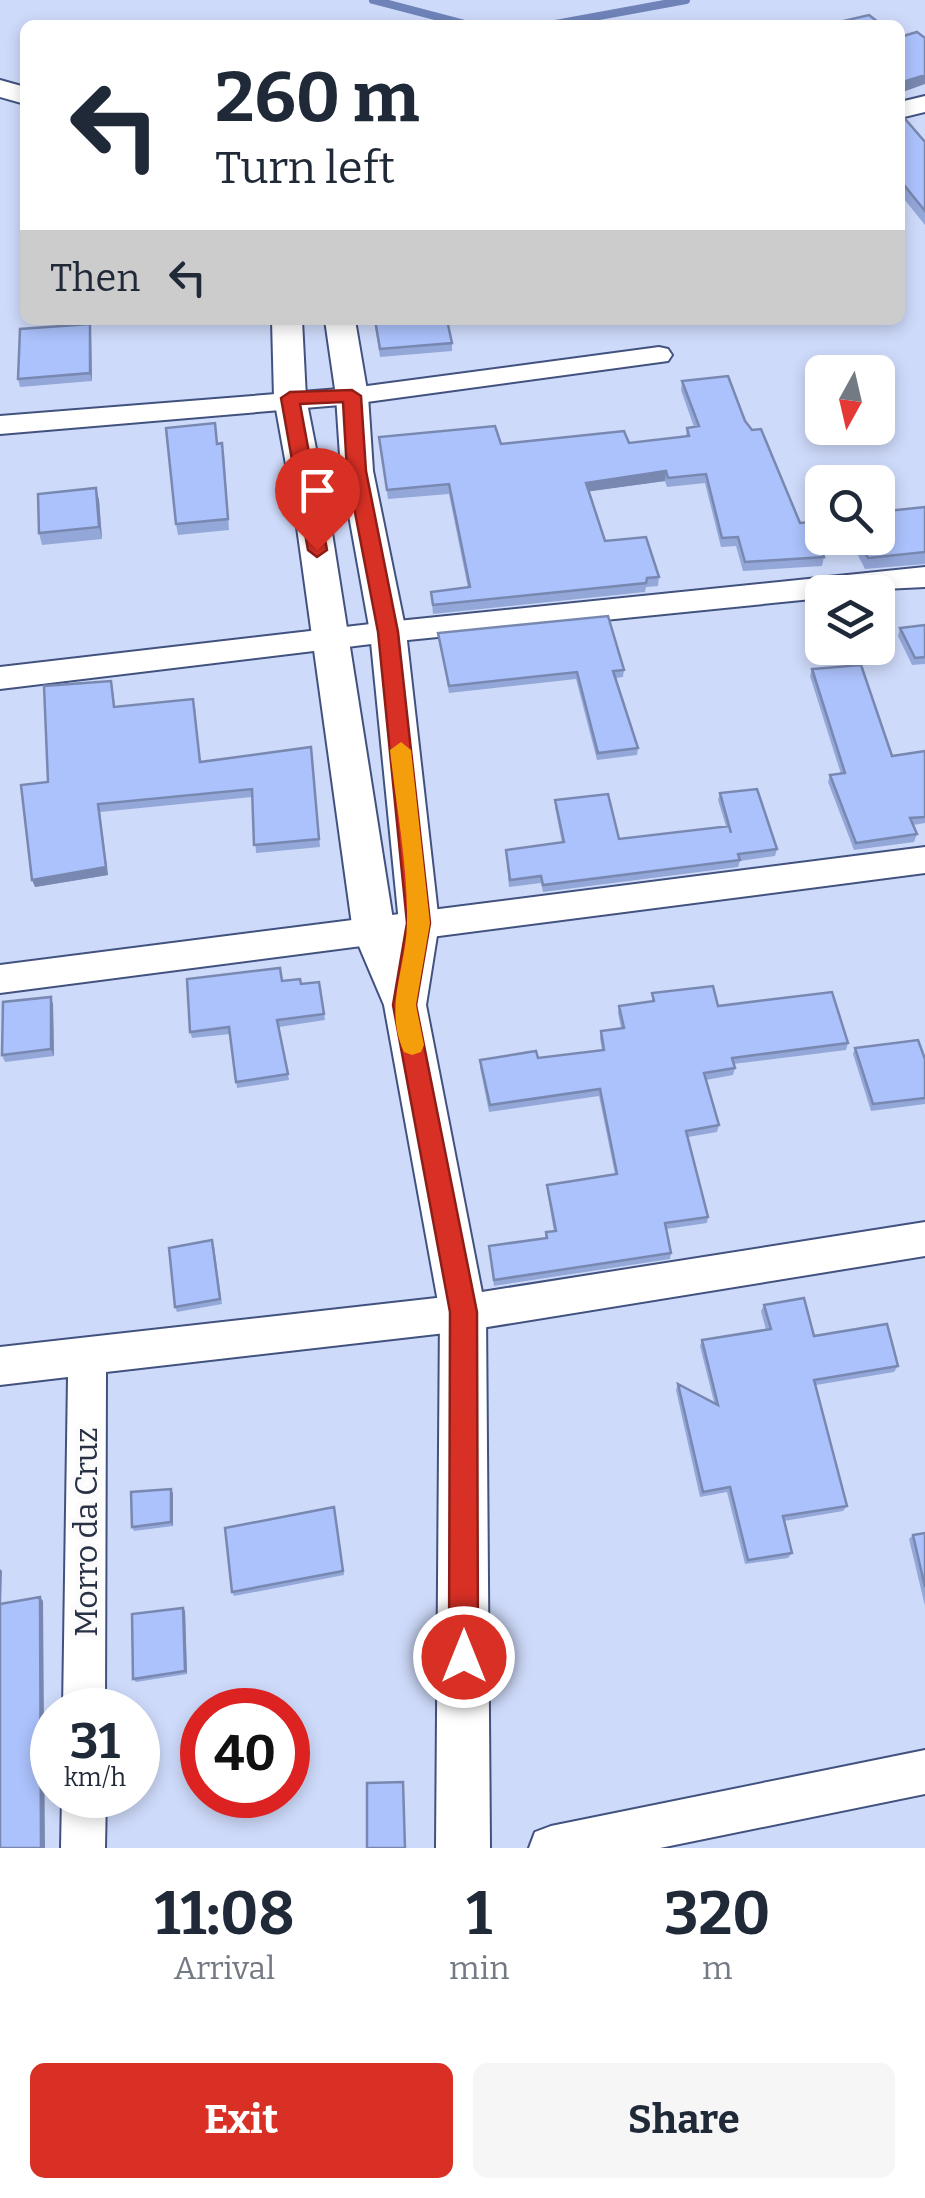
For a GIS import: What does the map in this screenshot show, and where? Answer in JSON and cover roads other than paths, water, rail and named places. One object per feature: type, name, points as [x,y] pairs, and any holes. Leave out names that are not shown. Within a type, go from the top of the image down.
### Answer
[{"type":"street","points":[[287,325],[290,398],[313,520],[373,932],[405,1005],[464,1312],[463,1848]]},
{"type":"street","points":[[341,325],[352,396],[357,471],[388,632],[419,923],[405,1005]]},
{"type":"street","points":[[0,425],[290,398],[352,396],[659,355]]},
{"type":"street","points":[[0,678],[388,632],[925,577]]},
{"type":"street","points":[[0,979],[925,860]]},
{"type":"street","points":[[0,1366],[464,1312],[925,1239]]},
{"type":"street","name":"Morro da Cruz","points":[[84,1688],[87,1354]]},
{"type":"street","points":[[551,1848],[925,1772]]},
{"type":"street","points":[[84,1818],[84,1848]]},
{"type":"waterway","points":[[373,0],[450,20]]},
{"type":"waterway","points":[[577,20],[686,0]]}]
